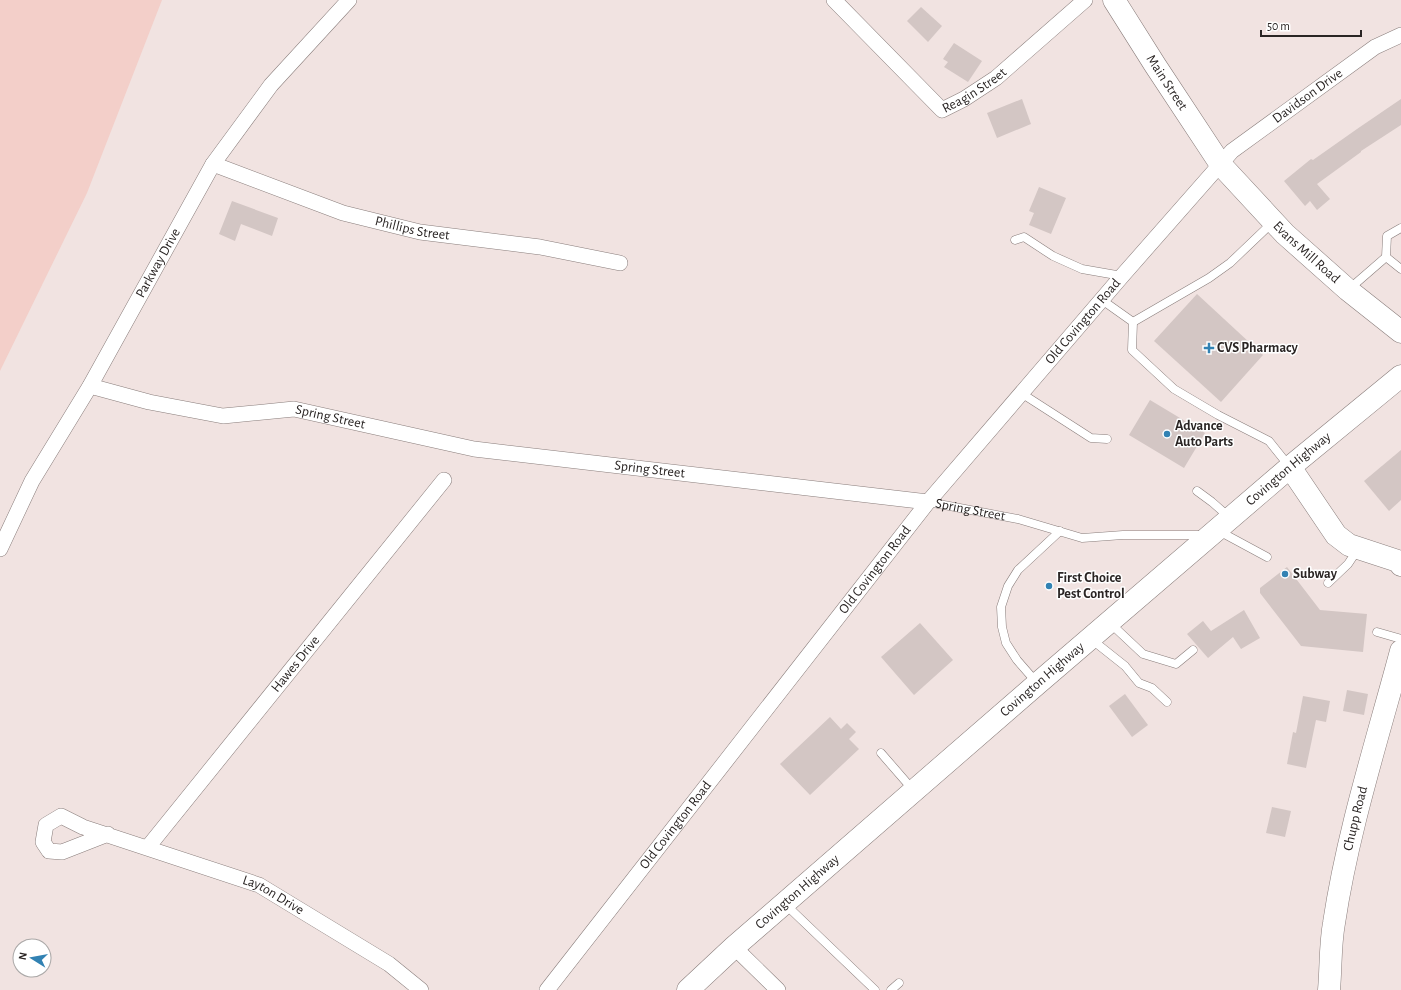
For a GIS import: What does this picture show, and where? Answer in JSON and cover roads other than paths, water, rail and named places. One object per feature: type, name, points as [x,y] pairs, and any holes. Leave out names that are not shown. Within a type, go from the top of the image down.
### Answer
[{"type":"main road","name":"Main Street","points":[[1114,0],[1155,66],[1221,165]]},
{"type":"main road","name":"Evans Mill Road","points":[[1221,165],[1273,222],[1348,290],[1401,332]]},
{"type":"main road","name":"Covington Highway","points":[[688,990],[734,947],[1090,638],[1290,467],[1401,376]]},
{"type":"main road","points":[[1370,401],[1401,393]]},
{"type":"main road","points":[[1290,467],[1336,535],[1349,545],[1398,561],[1401,565]]},
{"type":"main road","name":"Chupp Road","points":[[1329,990],[1333,925],[1344,867],[1369,764],[1401,651]]},
{"type":"street","name":"Parkway Drive","points":[[0,549],[32,481],[90,386],[213,164],[271,85],[349,0]]},
{"type":"street","name":"Reagin Street","points":[[834,0],[942,110],[964,99],[996,78],[1085,0]]},
{"type":"street","name":"Davidson Drive","points":[[1221,165],[1232,151],[1307,98],[1375,47],[1401,35]]},
{"type":"street","name":"Phillips Street","points":[[213,164],[343,213],[420,232],[540,248],[620,263]]},
{"type":"street","name":"Old Covington Road","points":[[547,990],[928,502],[1122,276],[1221,165]]},
{"type":"street","name":"Spring Street","points":[[90,386],[150,402],[223,416],[294,409],[474,449],[928,502]]},
{"type":"street","name":"Hawes Drive","points":[[148,847],[444,480]]},
{"type":"street","name":"Layton Drive","points":[[108,834],[259,885],[389,964],[421,990]]},
{"type":"street","points":[[734,947],[778,990]]},
{"type":"lane","points":[[1132,322],[1209,278],[1230,263],[1273,222]]},
{"type":"lane","points":[[1348,290],[1386,257],[1387,236],[1401,228]]},
{"type":"lane","points":[[1015,240],[1024,237],[1054,256],[1082,269],[1122,276]]},
{"type":"lane","points":[[1386,257],[1401,270]]},
{"type":"lane","points":[[1102,300],[1132,322]]},
{"type":"lane","points":[[1132,322],[1132,350],[1174,389],[1218,415],[1270,441],[1290,467]]},
{"type":"lane","points":[[1021,393],[1091,438],[1107,440]]},
{"type":"lane","points":[[1197,491],[1212,502],[1219,528],[1267,557]]},
{"type":"lane","name":"Spring Street","points":[[928,502],[1018,519],[1082,538],[1219,528]]},
{"type":"lane","points":[[1037,684],[1017,660],[1006,643],[1002,628],[1001,607],[1008,586],[1018,570],[1060,532]]},
{"type":"lane","points":[[1328,583],[1348,564],[1358,548]]},
{"type":"lane","points":[[1109,622],[1143,654],[1176,664],[1193,650]]},
{"type":"lane","points":[[1377,632],[1401,639]]},
{"type":"lane","points":[[1090,638],[1125,666],[1139,683],[1152,688],[1167,702]]},
{"type":"lane","points":[[882,753],[914,791]]},
{"type":"lane","points":[[784,904],[876,990]]},
{"type":"lane","points":[[891,990],[899,983]]},
{"type":"place","name":"CVS Pharmacy","points":[[1209,348]]},
{"type":"place","name":"Advance Auto Parts","points":[[1167,434]]},
{"type":"place","name":"Subway","points":[[1285,574]]},
{"type":"place","name":"First Choice Pest Control","points":[[1049,586]]}]
